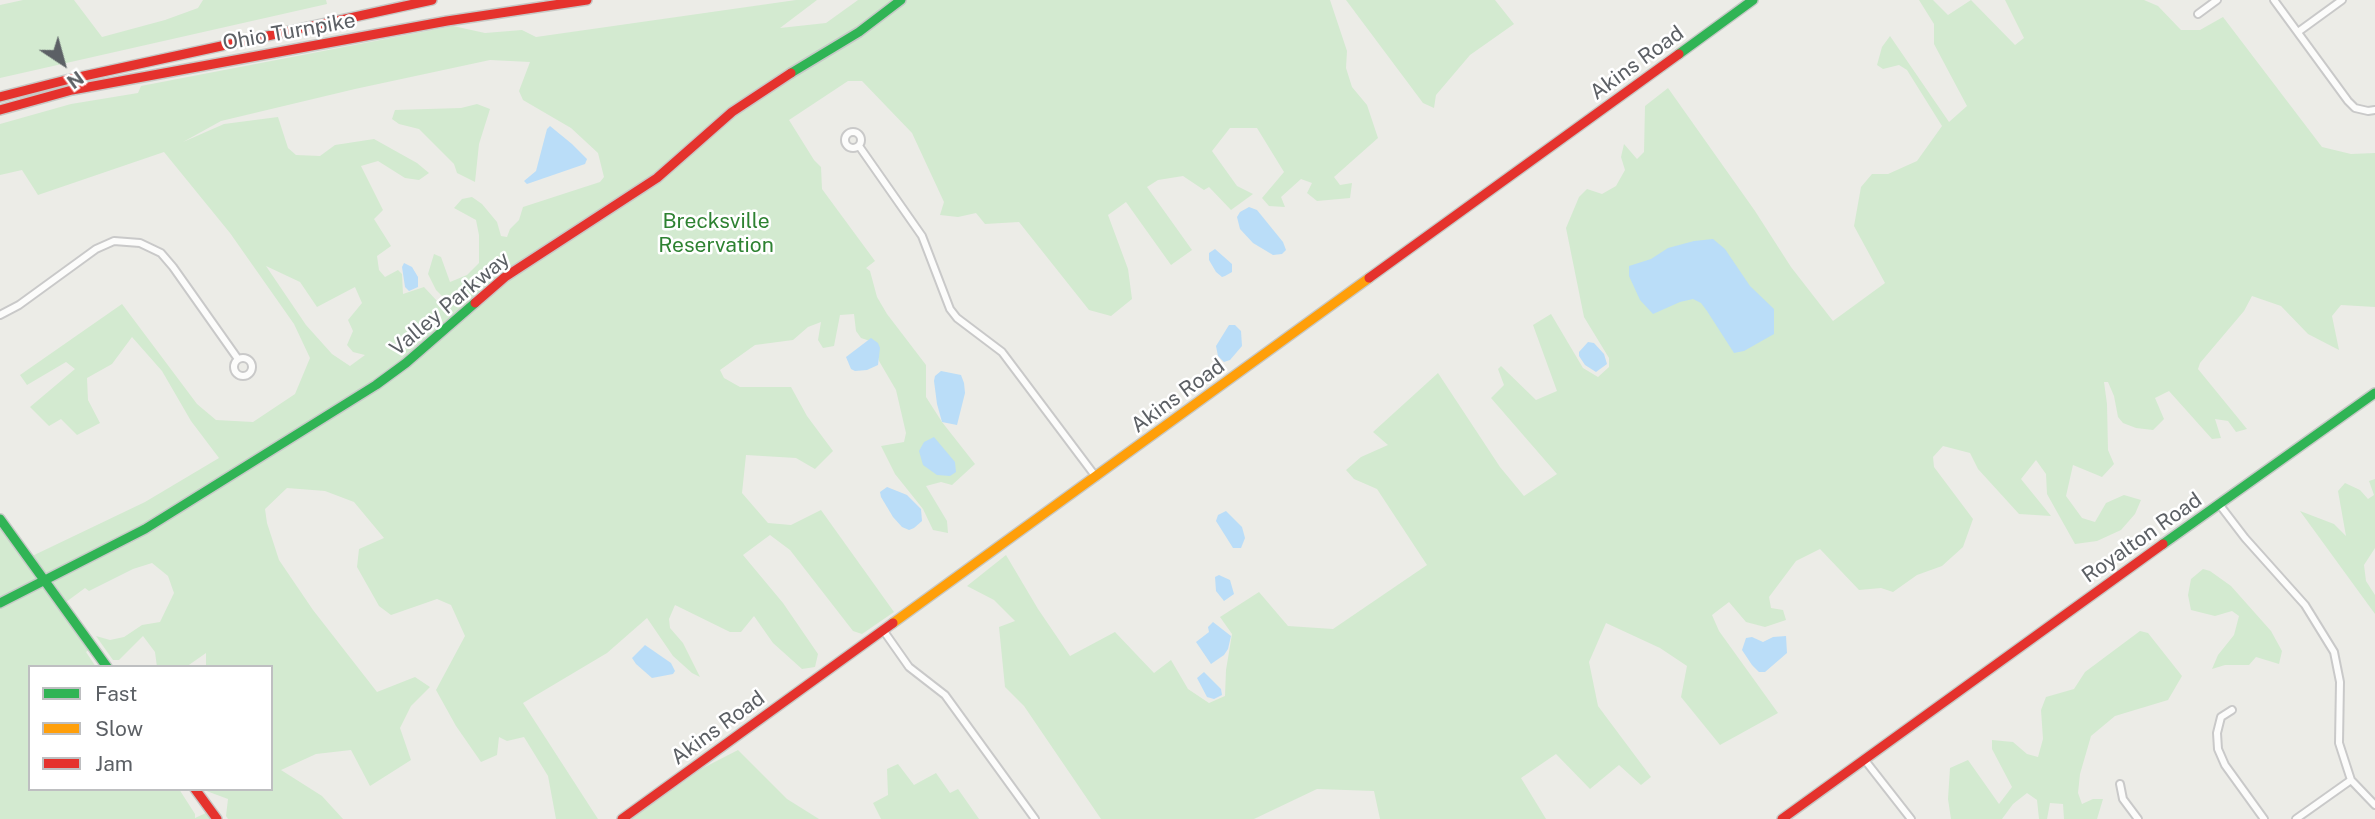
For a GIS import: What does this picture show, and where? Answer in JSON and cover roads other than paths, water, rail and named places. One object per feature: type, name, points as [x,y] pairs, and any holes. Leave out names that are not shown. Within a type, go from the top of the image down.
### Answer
[{"type":"main road","name":"Ohio Turnpike","points":[[0,97],[70,79],[432,0]]},
{"type":"main road","name":"Ohio Turnpike","points":[[0,110],[72,90],[447,21],[587,0]]},
{"type":"main road","name":"Valley Parkway","points":[[0,603],[167,517],[376,385],[406,363],[505,277],[629,198],[657,178],[742,105],[859,32],[901,0]]},
{"type":"main road","name":"Akins Road","points":[[622,819],[1753,0]]},
{"type":"main road","name":"Royalton Road","points":[[1782,819],[2375,393]]},
{"type":"main road","points":[[0,519],[106,665]]},
{"type":"main road","points":[[196,791],[217,819]]},
{"type":"street","points":[[2198,14],[2217,0]]},
{"type":"street","points":[[2274,0],[2348,101],[2356,108],[2375,110]]},
{"type":"street","points":[[2298,32],[2342,0]]},
{"type":"street","points":[[859,146],[922,236],[950,309],[957,318],[1002,352],[1096,477]]},
{"type":"street","points":[[0,315],[19,305],[96,249],[114,241],[140,243],[161,253],[173,267],[238,359]]},
{"type":"street","points":[[2219,504],[2245,538],[2305,605],[2334,652],[2340,682],[2339,743],[2351,780],[2375,805]]},
{"type":"street","points":[[883,630],[909,667],[945,695],[1035,819]]},
{"type":"street","points":[[2232,710],[2221,717],[2217,733],[2218,750],[2225,765],[2264,819]]},
{"type":"street","points":[[1864,759],[1911,819]]},
{"type":"street","points":[[2296,819],[2351,780]]},
{"type":"street","points":[[2120,785],[2123,799],[2138,819]]},
{"type":"water","points":[[550,126],[587,159],[585,164],[527,184],[524,181],[536,171]]},
{"type":"water","points":[[1249,207],[1257,210],[1283,242],[1286,250],[1282,254],[1273,255],[1253,243],[1240,229],[1237,217]]},
{"type":"water","points":[[1713,239],[1725,249],[1750,286],[1774,309],[1774,334],[1744,351],[1734,353],[1701,303],[1693,299],[1653,314],[1640,300],[1629,276],[1629,266],[1651,259],[1668,248]]},
{"type":"water","points":[[1215,249],[1232,264],[1232,272],[1222,277],[1209,260],[1209,253]]},
{"type":"water","points":[[404,263],[412,267],[418,277],[418,287],[409,291],[405,287],[402,267]]},
{"type":"water","points":[[1229,325],[1235,325],[1241,331],[1242,346],[1230,360],[1224,362],[1218,356],[1216,346]]},
{"type":"water","points":[[871,338],[880,348],[878,365],[867,370],[851,369],[846,357]]},
{"type":"water","points":[[1588,342],[1594,343],[1604,354],[1607,364],[1596,372],[1585,365],[1579,356],[1579,352]]},
{"type":"water","points":[[941,371],[961,375],[964,383],[965,393],[957,425],[942,422],[934,381]]},
{"type":"water","points":[[934,437],[955,462],[956,472],[950,476],[937,475],[923,465],[919,451],[924,442]]},
{"type":"water","points":[[887,487],[907,495],[921,509],[922,521],[914,528],[909,530],[902,527],[893,517],[880,492]]},
{"type":"water","points":[[1226,511],[1242,527],[1245,538],[1241,548],[1233,548],[1216,521],[1218,515]]},
{"type":"water","points":[[1219,575],[1230,580],[1234,594],[1224,601],[1216,591],[1215,577]]},
{"type":"water","points":[[1213,622],[1231,636],[1224,655],[1211,664],[1196,642],[1209,632],[1208,627]]},
{"type":"water","points":[[1786,636],[1787,653],[1765,672],[1759,672],[1742,650],[1746,638],[1752,637],[1763,642],[1773,637]]},
{"type":"water","points":[[645,645],[671,663],[675,671],[673,674],[652,678],[636,664],[632,658]]},
{"type":"water","points":[[1204,672],[1221,689],[1222,695],[1214,699],[1207,697],[1197,678]]},
{"type":"park label","name":"Brecksville Reservation","points":[[716,234]]}]
